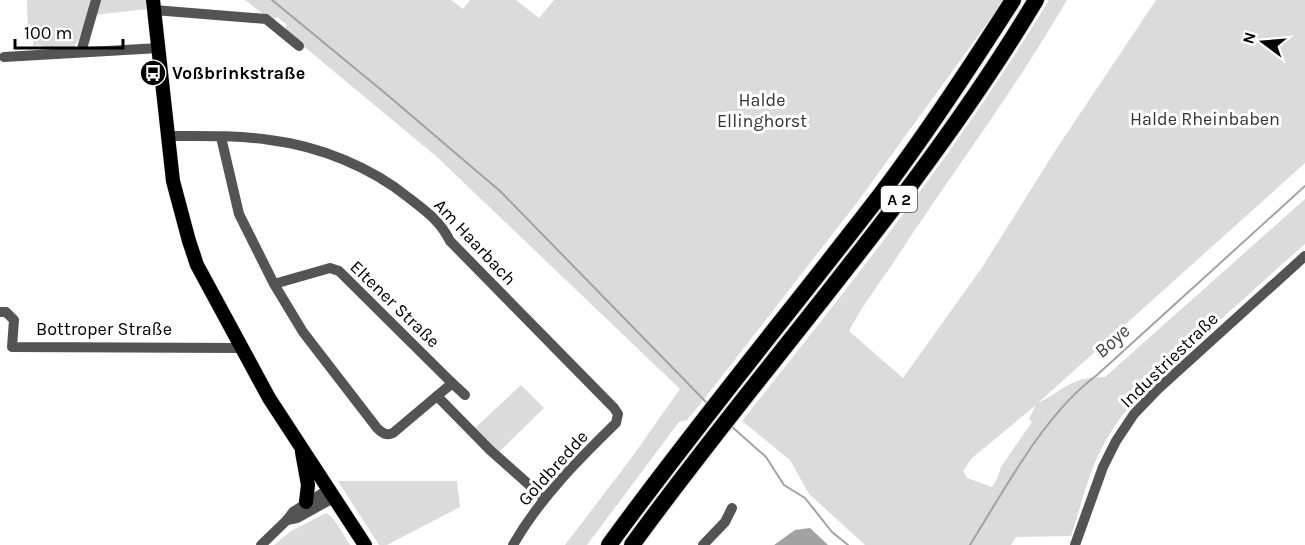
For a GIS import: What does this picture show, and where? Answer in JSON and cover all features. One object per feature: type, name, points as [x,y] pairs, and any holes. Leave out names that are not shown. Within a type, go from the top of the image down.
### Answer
[{"type":"highway","name":"A 2","points":[[609,545],[707,414],[875,202],[1013,0]]},
{"type":"highway","name":"A 2","points":[[632,545],[934,153],[998,61],[1036,0]]},
{"type":"main road","points":[[154,5],[173,181],[197,265],[269,398],[365,545]]},
{"type":"main road","points":[[302,450],[309,485],[306,502]]},
{"type":"street","points":[[81,52],[96,0]]},
{"type":"street","points":[[154,5],[266,20],[299,46]]},
{"type":"street","points":[[4,57],[159,48]]},
{"type":"street","name":"Am Haarbach","points":[[168,136],[271,140],[304,147],[347,162],[398,188],[435,218],[444,228],[450,241],[618,414]]},
{"type":"street","points":[[221,137],[239,214],[274,284],[303,332],[345,388],[383,433],[388,435],[393,433],[451,382]]},
{"type":"street","name":"Industriestraße","points":[[1075,545],[1111,450],[1134,414],[1158,389],[1305,256]]},
{"type":"street","name":"Eltener Straße","points":[[274,284],[330,268],[339,271],[465,395]]},
{"type":"street","name":"Bottroper Straße","points":[[0,312],[6,312],[14,320],[12,347],[241,348]]},
{"type":"street","points":[[437,396],[490,450],[544,498]]},
{"type":"street","name":"Goldbredde","points":[[513,545],[544,498],[616,423],[618,414]]},
{"type":"street","points":[[261,545],[306,502],[332,493]]},
{"type":"street","points":[[287,520],[297,518],[332,493]]},
{"type":"street","points":[[703,545],[725,522],[732,508]]},
{"type":"green space","points":[[27,0],[93,0],[78,41],[73,48],[43,50],[41,45],[33,46],[33,34],[28,35]]},
{"type":"green space","points":[[98,0],[146,0],[147,9],[94,15]]},
{"type":"green space","name":"Halde Ellinghorst","points":[[245,0],[451,0],[463,9],[470,0],[516,0],[539,18],[554,0],[1004,0],[856,204],[698,407],[687,420],[679,422],[587,545],[565,545],[680,389],[437,157],[284,30],[287,25],[277,17],[274,20],[268,18]]},
{"type":"green space","name":"Halde Rheinbaben","points":[[1049,0],[1067,0],[1006,97],[849,331],[903,378],[983,266],[1055,151],[1156,0],[1305,0],[1305,163],[1038,403],[1076,382],[1105,377],[1305,199],[1305,244],[1161,373],[1123,414],[1097,457],[1071,536],[1016,537],[1011,545],[865,545],[809,494],[790,460],[742,421],[823,319],[941,163]],"holes":[[[1036,405],[1029,419],[1032,422],[1001,467],[992,487],[967,478],[963,471],[972,458]]]},
{"type":"green space","points":[[521,385],[544,408],[498,453],[474,429]]},
{"type":"green space","points":[[338,481],[457,481],[460,507],[387,545],[379,545]]},
{"type":"green space","points":[[326,513],[333,518],[350,545],[274,545],[291,531]]},
{"type":"shaded area","points":[[810,528],[828,545],[774,545],[795,530]]},
{"type":"waterway","points":[[272,0],[500,191],[707,403]]},
{"type":"waterway","name":"Boye","points":[[970,545],[1027,454],[1060,410],[1078,391],[1305,186]]},
{"type":"waterway","points":[[731,426],[766,457],[784,485],[805,498],[832,532],[848,545]]},
{"type":"place","name":"Voßbrinkstraße","points":[[153,73]]}]
